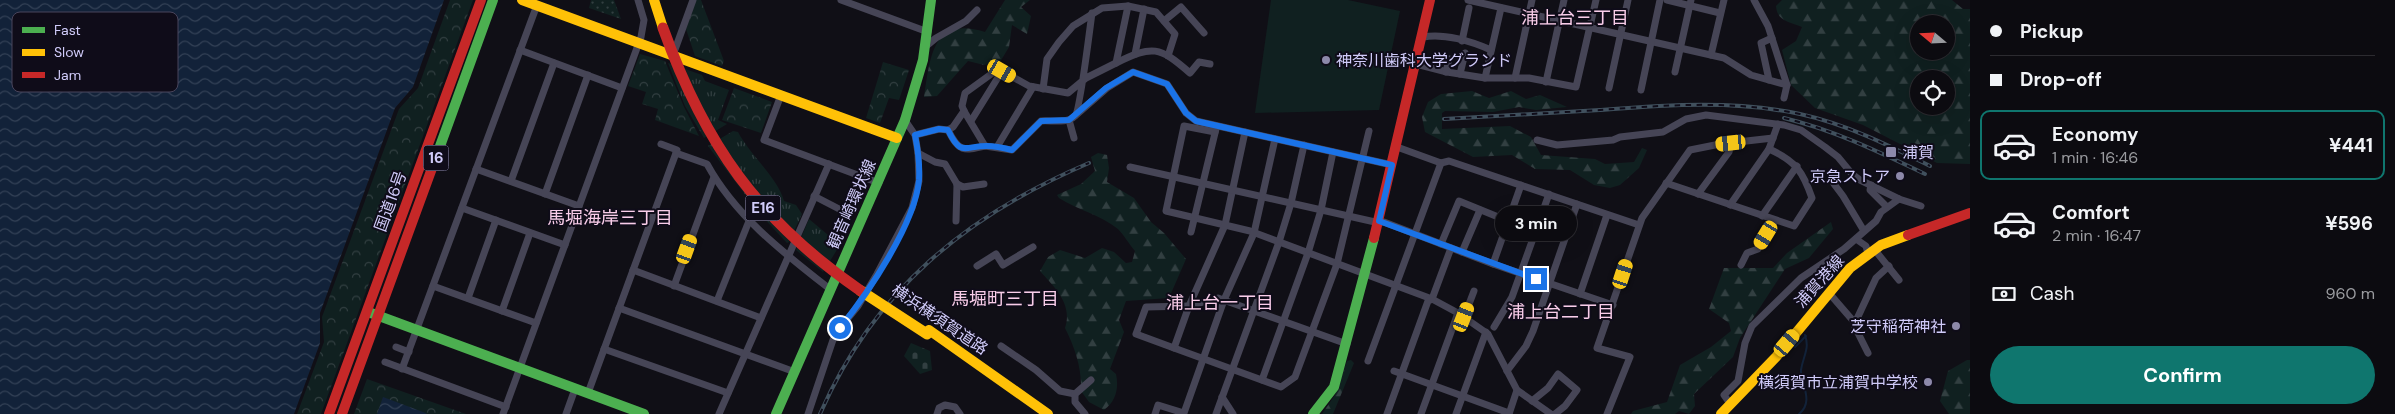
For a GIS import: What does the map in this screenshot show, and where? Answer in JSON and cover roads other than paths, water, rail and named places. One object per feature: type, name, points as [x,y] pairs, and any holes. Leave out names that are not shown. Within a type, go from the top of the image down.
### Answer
[{"type":"main road","name":"国道16号","points":[[329,414],[481,0]]},
{"type":"main road","name":"国道16号","points":[[342,414],[493,0]]},
{"type":"main road","points":[[522,0],[897,138]]},
{"type":"main road","name":"横浜横須賀道路","points":[[654,0],[683,73],[704,119],[733,166],[755,194],[793,232],[824,258],[1040,414]]},
{"type":"main road","name":"横浜横須賀道路","points":[[658,0],[665,28]]},
{"type":"main road","name":"観音崎環状線","points":[[776,414],[897,138],[918,79],[928,32],[931,0]]},
{"type":"main road","points":[[1313,414],[1334,387],[1347,344],[1397,147],[1430,0]]},
{"type":"main road","name":"浦賀港線","points":[[1721,414],[1770,364],[1850,268],[1886,242],[1970,213]]},
{"type":"main road","points":[[366,312],[643,414]]},
{"type":"main road","name":"横浜横須賀道路","points":[[928,332],[1048,414]]},
{"type":"street","points":[[385,362],[505,410],[639,43],[644,20],[638,0]]},
{"type":"street","points":[[673,56],[693,0]]},
{"type":"street","points":[[841,0],[928,32]]},
{"type":"street","points":[[1468,0],[1499,5],[1529,14],[1724,58],[1751,75],[1787,85]]},
{"type":"street","points":[[1515,78],[1532,0]]},
{"type":"street","points":[[1546,82],[1564,0]]},
{"type":"street","points":[[1416,64],[1446,72],[1485,78],[1529,78],[1576,87],[1596,0]]},
{"type":"street","points":[[1609,88],[1628,0]]},
{"type":"street","points":[[1641,90],[1660,0]]},
{"type":"street","points":[[1667,0],[1690,3],[1720,13]]},
{"type":"street","points":[[1711,55],[1724,0]]},
{"type":"street","points":[[1754,0],[1772,38],[1787,85],[1784,98]]},
{"type":"street","points":[[1675,72],[1690,3]]},
{"type":"street","points":[[1485,78],[1499,5]]},
{"type":"street","points":[[402,369],[537,6]]},
{"type":"street","points":[[1116,63],[1128,6]]},
{"type":"street","points":[[1043,89],[1048,59],[1073,26],[1092,12],[1110,7],[1128,6],[1156,12],[1175,34],[1168,56]]},
{"type":"street","points":[[1164,21],[1181,7],[1204,33]]},
{"type":"street","points":[[1462,41],[1469,8]]},
{"type":"street","points":[[925,47],[936,38],[966,21],[977,10]]},
{"type":"street","points":[[1135,54],[1144,10]]},
{"type":"street","points":[[1076,115],[1092,12]]},
{"type":"street","points":[[1423,37],[1435,35],[1491,50]]},
{"type":"street","points":[[1769,80],[1761,43],[1772,38]]},
{"type":"street","points":[[520,50],[622,88]]},
{"type":"street","points":[[986,146],[962,106],[965,93],[994,72],[1002,71],[1033,87],[1068,93],[1086,78],[1116,63],[1135,54],[1154,50],[1168,56],[1190,73],[1199,62],[1210,64]]},
{"type":"street","points":[[1460,74],[1465,53]]},
{"type":"street","points":[[1446,72],[1449,59]]},
{"type":"street","points":[[510,181],[554,63]]},
{"type":"street","points":[[971,121],[1002,71]]},
{"type":"street","points":[[948,130],[954,143],[962,149],[968,150],[986,146],[1012,150],[1041,121],[1069,120],[1106,88],[1133,72],[1167,84],[1191,118],[1216,129]]},
{"type":"street","points":[[545,194],[588,76]]},
{"type":"street","points":[[997,147],[1033,87]]},
{"type":"street","points":[[781,95],[764,140],[879,182]]},
{"type":"street","points":[[915,135],[939,129],[948,130],[953,127],[964,111]]},
{"type":"street","points":[[1537,140],[1557,145],[1613,140],[1620,137],[1663,132],[1686,119],[1706,115],[1778,124],[1800,130],[1838,157],[1852,174],[1871,185],[1899,199],[1921,206]]},
{"type":"street","points":[[808,414],[835,334],[858,306],[909,214],[919,181],[918,153],[915,135],[904,119]]},
{"type":"street","points":[[1069,120],[1074,138]]},
{"type":"street","points":[[1730,205],[1769,148],[1778,124]]},
{"type":"street","points":[[1392,165],[1245,132],[1184,126],[1166,211],[1254,233],[1432,298],[1486,332],[1517,390],[1551,414]]},
{"type":"street","points":[[1191,232],[1196,218],[1216,129]]},
{"type":"street","points":[[1347,344],[1312,332],[1218,298],[1189,306],[1146,307],[1136,334],[1281,387],[1295,377],[1312,332],[1337,264],[1369,131]]},
{"type":"street","points":[[1174,348],[1189,306],[1225,225],[1245,132]]},
{"type":"street","points":[[1606,414],[1630,357],[1598,348],[1639,225],[1690,150],[1773,138]]},
{"type":"street","points":[[1155,414],[1158,405],[1184,413],[1224,300],[1254,233],[1274,139]]},
{"type":"street","points":[[1698,194],[1728,152],[1731,143]]},
{"type":"street","points":[[588,393],[676,154],[677,150],[661,144]]},
{"type":"street","points":[[1216,414],[1279,242],[1291,203],[1304,145]]},
{"type":"street","points":[[1397,147],[1441,162],[1449,161],[1639,225]]},
{"type":"street","points":[[1666,183],[1794,226],[1812,198],[1803,173],[1769,148]]},
{"type":"street","points":[[1262,380],[1308,253],[1321,210],[1333,152]]},
{"type":"street","points":[[918,153],[935,162],[944,164],[956,184],[956,221]]},
{"type":"street","points":[[676,154],[707,164],[749,221],[788,256],[831,290]]},
{"type":"street","points":[[1368,362],[1441,162]]},
{"type":"street","points":[[719,414],[829,164]]},
{"type":"street","points":[[1762,216],[1796,166]]},
{"type":"street","points":[[1130,167],[1321,210],[1379,221],[1521,274],[1613,304]]},
{"type":"street","points":[[476,169],[579,206]]},
{"type":"street","points":[[674,286],[714,176]]},
{"type":"street","points":[[956,184],[963,187],[984,184]]},
{"type":"street","points":[[1834,184],[1844,196],[1864,231]]},
{"type":"street","points":[[1493,264],[1521,185]]},
{"type":"street","points":[[1871,185],[1870,190],[1887,207]]},
{"type":"street","points":[[1494,326],[1512,297],[1549,194]]},
{"type":"street","points":[[814,196],[844,212]]},
{"type":"street","points":[[1731,405],[1724,395],[1738,381],[1745,343],[1752,326],[1801,278],[1856,238],[1876,221],[1887,207],[1899,199]]},
{"type":"street","points":[[1441,244],[1459,201],[1508,221]]},
{"type":"street","points":[[1507,371],[1526,346],[1550,284],[1577,204]]},
{"type":"street","points":[[462,208],[565,245]]},
{"type":"street","points":[[1462,252],[1480,210]]},
{"type":"street","points":[[1580,294],[1607,215]]},
{"type":"street","points":[[468,298],[496,220]]},
{"type":"street","points":[[717,301],[749,221]]},
{"type":"street","points":[[1741,265],[1747,253],[1758,249],[1775,221]]},
{"type":"street","points":[[502,311],[530,233]]},
{"type":"street","points":[[1856,238],[1889,266],[1899,280]]},
{"type":"street","points":[[977,266],[996,254],[1003,265],[1033,247]]},
{"type":"street","points":[[1387,414],[1428,301],[1432,298],[1451,248]]},
{"type":"street","points":[[1868,353],[1854,327],[1876,278],[1889,266]]},
{"type":"street","points":[[633,270],[761,318]]},
{"type":"street","points":[[433,286],[536,323]]},
{"type":"street","points":[[1421,414],[1461,315],[1474,291]]},
{"type":"street","points":[[1829,293],[1855,323]]},
{"type":"street","points":[[619,308],[795,372]]},
{"type":"street","points":[[1456,414],[1486,332]]},
{"type":"street","points":[[1001,346],[1035,366],[1060,391],[1075,394]]},
{"type":"street","points":[[396,347],[409,352]]},
{"type":"street","points":[[604,349],[728,393]]},
{"type":"street","points":[[1394,371],[1509,414],[1517,390]]},
{"type":"street","points":[[1532,401],[1548,388],[1558,374],[1577,390],[1565,406],[1555,414]]},
{"type":"street","points":[[1085,414],[1075,402],[1075,394],[1091,380]]},
{"type":"street","points":[[566,414],[575,389]]},
{"type":"street","points":[[1222,397],[1233,414]]},
{"type":"street","points":[[937,414],[939,408],[945,405],[955,407],[960,414]]},
{"type":"water","points":[[0,0],[444,0],[413,87],[395,108],[320,313],[320,343],[294,414],[0,414]]},
{"type":"water","points":[[383,397],[423,412],[427,414],[377,414]]},
{"type":"waterway","points":[[1799,414],[1804,409],[1806,403],[1806,392],[1801,375],[1806,349],[1805,335]]},
{"type":"waterway","points":[[1795,347],[1806,336]]},
{"type":"railway","points":[[1444,119],[1675,105],[1750,107],[1800,114],[1834,123],[1883,143],[1930,166]]},
{"type":"railway","points":[[1784,118],[1838,135],[1925,174]]},
{"type":"railway","points":[[820,414],[842,370],[868,330],[897,294],[929,262],[965,233],[1003,207],[1089,163]]},
{"type":"place","name":"神奈川歯科大学グランド","points":[[1326,60]]},
{"type":"place","name":"浦賀","points":[[1891,152]]},
{"type":"place","name":"京急ストア","points":[[1900,176]]},
{"type":"place","name":"芝守稲荷神社","points":[[1956,326]]},
{"type":"place","name":"横須賀市立浦賀中学校","points":[[1928,382]]},
{"type":"district","name":"浦上台三丁目","points":[[1575,18]]},
{"type":"district","name":"馬堀海岸三丁目","points":[[610,218]]},
{"type":"district","name":"馬堀町三丁目","points":[[1005,299]]},
{"type":"district","name":"浦上台一丁目","points":[[1220,303]]},
{"type":"district","name":"浦上台二丁目","points":[[1561,312]]}]
